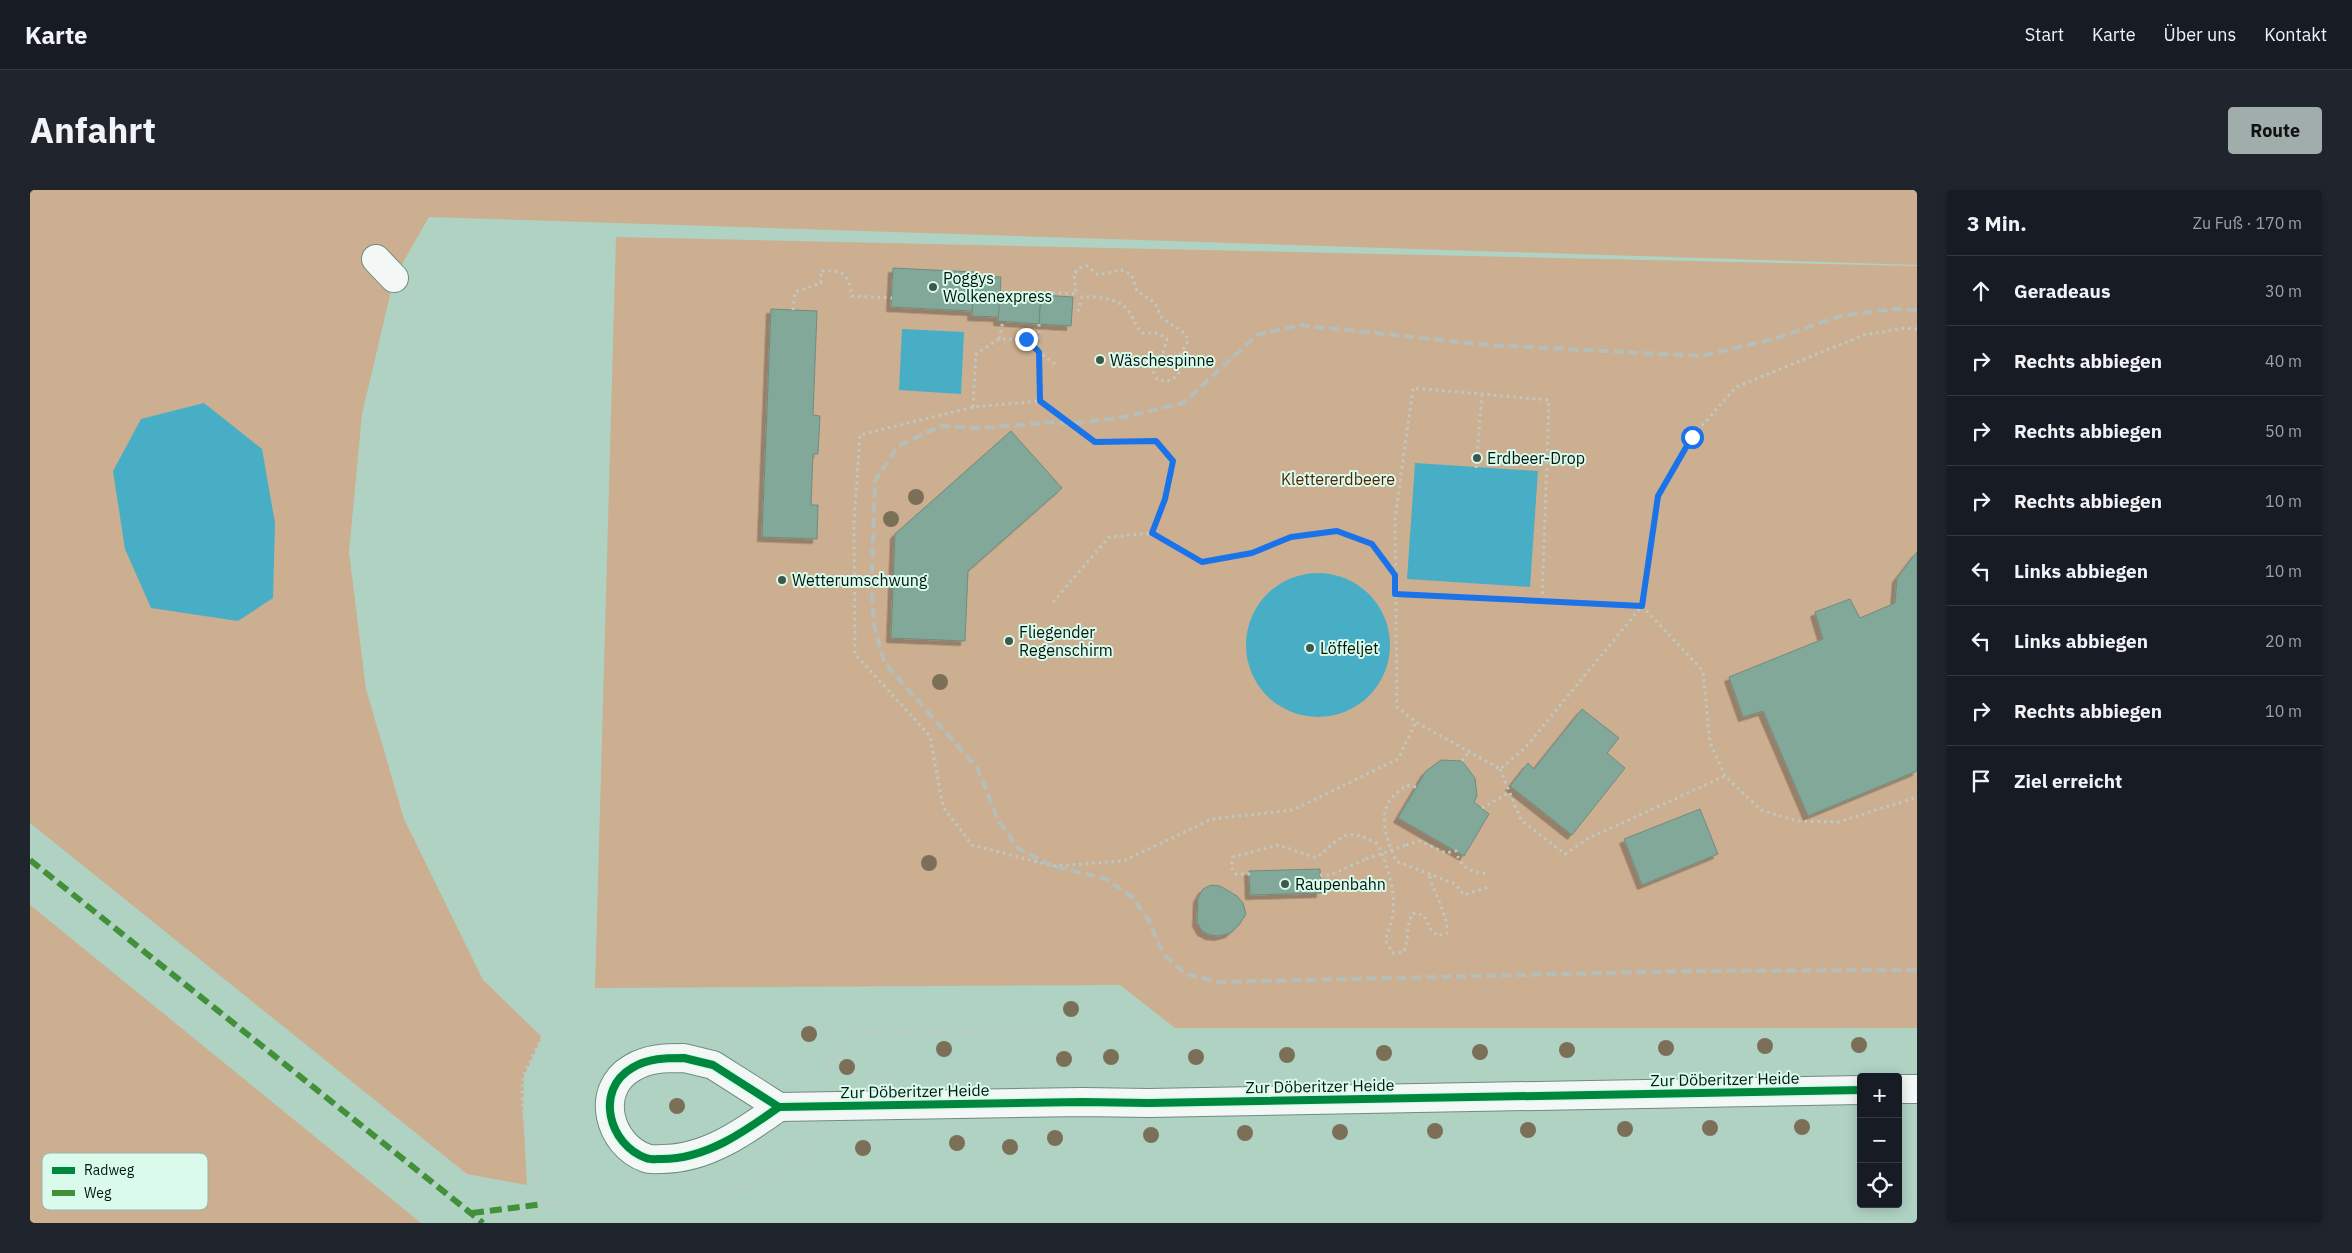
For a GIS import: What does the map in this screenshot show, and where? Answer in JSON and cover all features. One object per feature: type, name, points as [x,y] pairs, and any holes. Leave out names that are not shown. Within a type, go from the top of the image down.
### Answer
[{"type":"street","points":[[684,1058],[714,1064],[779,1108],[725,1143],[696,1154],[671,1159],[647,1159],[622,1143],[611,1122],[609,1099],[616,1082],[631,1068],[654,1059],[684,1058]]},
{"type":"street","points":[[1902,1090],[1917,1089]]},
{"type":"street","name":"Zur Döberitzer Heide","points":[[779,1108],[1857,1090]]},
{"type":"path","points":[[1041,295],[1043,292],[1076,294],[1074,274],[1079,268],[1087,266],[1098,275],[1121,270],[1131,274],[1137,291],[1155,303],[1162,318],[1186,334],[1188,341],[1180,355],[1182,369],[1176,378],[1166,382],[1157,379],[1152,369],[1154,359],[1163,353],[1167,339],[1158,333],[1142,333],[1135,325],[1129,312],[1118,303],[1107,298],[1082,297],[1077,314]]},
{"type":"path","points":[[794,310],[795,292],[821,283],[821,271],[839,270],[846,276],[852,296],[892,298]]},
{"type":"path","points":[[999,339],[1003,322]]},
{"type":"path","points":[[1039,324],[1040,401]]},
{"type":"path","points":[[1500,769],[1525,748],[1642,606],[1658,496],[1692,437],[1736,388],[1864,335],[1905,328],[1917,329]]},
{"type":"path","points":[[973,407],[976,354],[999,339],[1026,339],[1055,364]]},
{"type":"path","points":[[1542,602],[1549,400],[1413,388],[1395,519],[1397,707],[1416,722],[1470,750],[1500,769],[1521,820],[1565,854],[1589,838],[1725,776]]},
{"type":"path","points":[[1476,468],[1482,394]]},
{"type":"path","points":[[1152,533],[1165,499],[1173,461],[1156,441],[1095,442],[1040,401],[973,407],[860,435],[854,522],[855,654],[930,736],[943,807],[972,845],[1053,866],[1123,861],[1212,820],[1293,810],[1398,758],[1416,722]]},
{"type":"path","points":[[1053,602],[1109,537],[1152,533],[1202,562],[1252,553],[1291,537],[1337,531],[1372,544],[1395,575]]},
{"type":"path","points":[[1395,594],[1642,606],[1703,671],[1710,742],[1725,776],[1761,810],[1797,821],[1839,822],[1917,797]]},
{"type":"path","points":[[1462,761],[1470,750]]},
{"type":"path","points":[[1416,787],[1407,785],[1397,792],[1386,805],[1383,822],[1386,839],[1396,861],[1455,884],[1464,895],[1491,886]]},
{"type":"path","points":[[1482,808],[1510,792]]},
{"type":"path","points":[[1250,874],[1235,874],[1230,867],[1233,857],[1279,845],[1316,858],[1335,840],[1348,834],[1365,837],[1378,844],[1393,886],[1395,909],[1391,928],[1385,940],[1393,953],[1404,952],[1409,939],[1408,923],[1413,913],[1424,915],[1430,929],[1438,936],[1447,933],[1448,920],[1438,903],[1429,873]]},
{"type":"path","points":[[1320,875],[1330,875],[1366,859],[1420,841],[1446,853],[1456,851],[1458,861],[1464,869],[1486,874]]},
{"type":"path","points":[[542,1037],[524,1077],[523,1112],[543,1204],[646,1206]]},
{"type":"green space","points":[[30,190],[1917,190],[1917,265],[429,217],[394,278],[362,414],[349,552],[366,689],[404,819],[483,980],[542,1037],[524,1077],[523,1112],[527,1185],[467,1174],[30,823]]},
{"type":"green space","name":"Klettererdbeere","points":[[616,237],[1917,266],[1917,1028],[1175,1028],[1120,985],[595,988]]},
{"type":"green space","points":[[30,905],[421,1223],[30,1223]]},
{"type":"water","points":[[902,329],[964,332],[961,394],[899,390]]},
{"type":"water","points":[[204,403],[262,449],[275,523],[273,598],[238,621],[151,608],[125,549],[113,471],[141,419]]},
{"type":"water","points":[[1415,463],[1538,471],[1530,587],[1407,579]]},
{"type":"water","points":[[1318,573],[1345,579],[1358,585],[1369,594],[1378,605],[1384,618],[1390,645],[1384,672],[1378,685],[1369,696],[1358,705],[1345,711],[1318,717],[1291,711],[1278,705],[1267,696],[1258,685],[1252,672],[1246,645],[1252,618],[1258,605],[1267,594],[1278,585],[1291,579]]},
{"type":"building","name":"Poggys Wolkenexpress","points":[[893,268],[975,272],[972,311],[891,307]]},
{"type":"building","points":[[974,276],[1001,277],[999,317],[972,316]]},
{"type":"building","points":[[1000,292],[1041,295],[1039,324],[998,321]]},
{"type":"building","points":[[1041,295],[1073,297],[1071,326],[1039,324]]},
{"type":"building","points":[[771,309],[817,311],[813,415],[820,416],[818,454],[813,454],[811,505],[818,505],[817,539],[762,537]]},
{"type":"building","points":[[1011,431],[1062,488],[968,571],[965,641],[891,638],[895,534]]},
{"type":"building","points":[[1917,552],[1917,771],[1808,816],[1763,711],[1743,717],[1729,677],[1823,639],[1815,612],[1850,599],[1860,618],[1895,603],[1897,578]]},
{"type":"building","points":[[1582,709],[1619,738],[1607,753],[1625,768],[1572,835],[1510,786],[1528,763],[1534,769]]},
{"type":"building","points":[[1441,760],[1462,761],[1475,778],[1477,796],[1474,802],[1489,814],[1464,856],[1398,818],[1426,771]]},
{"type":"building","points":[[1700,809],[1718,854],[1642,885],[1624,839]]},
{"type":"building","name":"Raupenbahn","points":[[1320,869],[1321,893],[1250,895],[1249,871]]},
{"type":"building","points":[[1211,885],[1220,886],[1237,896],[1243,903],[1246,914],[1239,925],[1230,933],[1219,936],[1210,935],[1202,931],[1197,922],[1198,898],[1203,889]]},
{"type":"railway","points":[[1917,310],[1896,309],[1840,316],[1774,339],[1701,356],[1489,345],[1299,325],[1257,335],[1183,403],[1119,418],[1068,424],[1055,422],[982,428],[941,426],[898,446],[875,481],[872,571],[873,622],[884,662],[978,769],[998,820],[1019,849],[1053,866],[1106,879],[1132,897],[1149,921],[1164,955],[1186,974],[1218,982],[1689,971],[1917,970]]},
{"type":"marked path","points":[[30,860],[483,1223]]},
{"type":"marked path","points":[[472,1213],[543,1204]]},
{"type":"cycle path","points":[[684,1058],[713,1065],[779,1107],[752,1126],[709,1149],[678,1158],[646,1158],[633,1151],[623,1142],[615,1130],[610,1103],[613,1090],[620,1078],[632,1068],[644,1062],[657,1059],[684,1058]]},
{"type":"cycle path","points":[[779,1107],[1082,1102],[1149,1103],[1857,1090]]},
{"type":"place","name":"Poggys Wolkenexpress","points":[[933,287]]},
{"type":"place","name":"Wäschespinne","points":[[1100,360]]},
{"type":"place","name":"Erdbeer-Drop","points":[[1477,458]]},
{"type":"place","name":"Wetterumschwung","points":[[782,580]]},
{"type":"place","name":"Fliegender Regenschirm","points":[[1009,641]]},
{"type":"place","name":"Löffeljet","points":[[1310,648]]},
{"type":"place","name":"Raupenbahn","points":[[1285,884]]},
{"type":"route","points":[[1026,339],[1039,352],[1038,379],[1040,401],[1068,424],[1095,442],[1156,441],[1173,461],[1165,499],[1152,533],[1202,562],[1252,553],[1291,537],[1337,531],[1372,544],[1395,575],[1395,594],[1642,606],[1658,496],[1692,437]]}]
